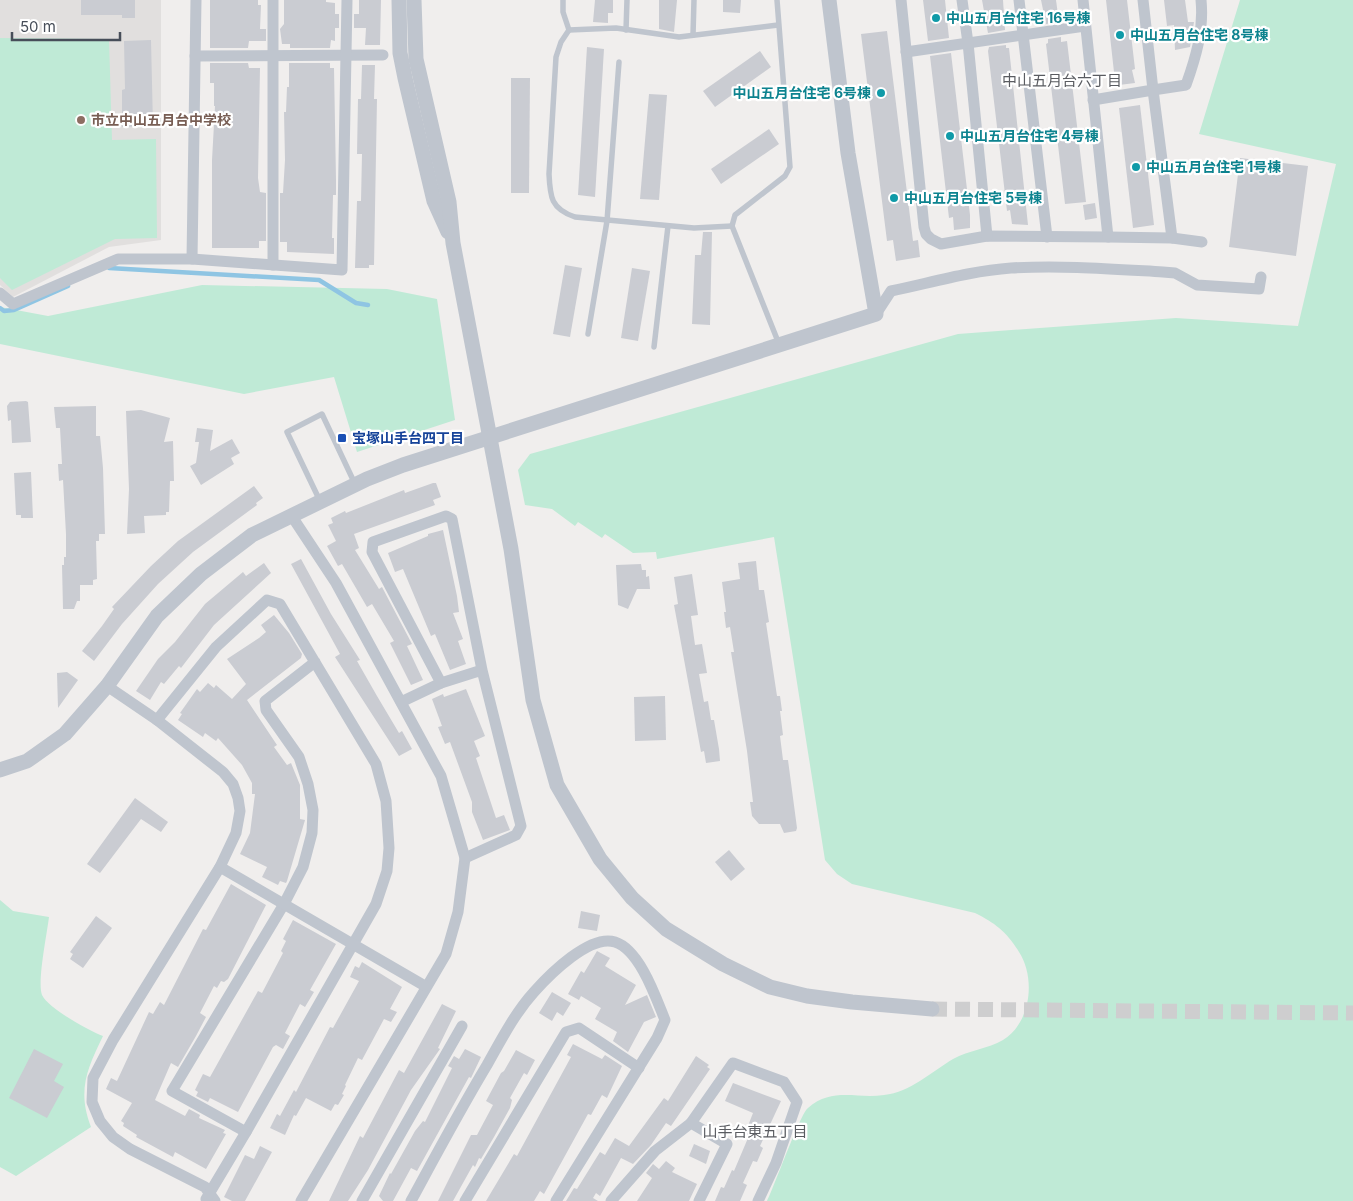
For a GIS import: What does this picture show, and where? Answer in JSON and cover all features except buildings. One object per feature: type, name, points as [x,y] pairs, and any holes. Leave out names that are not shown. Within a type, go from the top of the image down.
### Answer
[{"type":"street","points":[[192,259],[196,0]]},
{"type":"street","points":[[272,265],[273,0]]},
{"type":"street","points":[[0,293],[13,304],[118,259],[192,259],[342,270],[347,0]]},
{"type":"street","points":[[399,0],[400,53],[405,78],[434,201],[452,243]]},
{"type":"street","points":[[414,0],[416,59],[449,202],[452,243],[510,549],[533,700],[557,785],[600,859],[632,898],[666,929],[723,964],[770,987],[807,996],[932,1009]]},
{"type":"street","points":[[829,0],[848,153],[876,314]]},
{"type":"street","points":[[901,0],[926,234],[941,244],[987,236],[1172,238],[1202,242]]},
{"type":"street","points":[[962,0],[987,236]]},
{"type":"street","points":[[1020,0],[1047,237]]},
{"type":"street","points":[[1082,0],[1108,237]]},
{"type":"street","points":[[1143,0],[1172,238]]},
{"type":"street","points":[[1093,100],[1186,85],[1196,57],[1203,18],[1201,0]]},
{"type":"street","points":[[906,52],[1085,26]]},
{"type":"street","points":[[195,56],[383,55]]},
{"type":"street","points":[[0,770],[27,761],[65,734],[107,686],[157,616],[201,574],[252,536],[356,484],[403,465],[876,314],[891,292],[974,273],[1009,268],[1052,267],[1162,272],[1175,273],[1197,285],[1259,289],[1261,277]]},
{"type":"street","points":[[291,515],[336,583],[441,776],[465,858],[458,912],[446,954],[425,986],[301,1201]]},
{"type":"street","points":[[441,683],[372,552],[374,542],[446,516],[452,519],[482,670],[521,826],[516,835],[465,858]]},
{"type":"street","points":[[157,720],[216,647],[267,600],[280,604],[376,764],[386,801],[389,848],[387,871],[376,904],[210,1199]]},
{"type":"street","points":[[246,1132],[172,1091],[284,904],[304,867],[312,834],[313,810],[308,784],[299,757],[266,710],[265,701],[315,662]]},
{"type":"street","points":[[401,702],[441,683],[482,670]]},
{"type":"street","points":[[107,686],[157,720],[223,772],[232,784],[238,798],[240,811],[236,833],[220,867],[113,1040],[93,1078],[92,1102],[100,1120],[113,1137],[130,1149],[205,1187],[210,1199]]},
{"type":"street","points":[[220,867],[425,986]]},
{"type":"street","points":[[411,1201],[506,1030],[533,992],[570,958],[588,947],[606,940],[618,943],[636,960],[646,975],[665,1020],[657,1038],[639,1068],[556,1201]]},
{"type":"street","points":[[362,1201],[462,1026]]},
{"type":"street","points":[[465,1201],[566,1032],[579,1028],[639,1068]]},
{"type":"street","points":[[611,1201],[655,1151],[691,1123],[733,1063],[784,1082],[797,1102],[776,1163],[758,1201]]},
{"type":"street","points":[[691,1123],[728,1144],[699,1201]]},
{"type":"lane","points":[[563,0],[563,12],[569,30]]},
{"type":"lane","points":[[626,30],[627,0]]},
{"type":"lane","points":[[693,35],[694,0]]},
{"type":"lane","points":[[777,0],[790,167],[785,176],[735,215],[732,226],[779,346]]},
{"type":"lane","points":[[732,226],[694,228],[668,226],[575,217],[564,213],[554,203],[550,193],[549,174],[556,58],[560,42],[569,30],[597,28],[680,37],[778,24]]},
{"type":"lane","points":[[588,334],[607,221],[619,62]]},
{"type":"lane","points":[[654,347],[668,226]]},
{"type":"lane","points":[[320,501],[287,432],[322,414],[356,484]]},
{"type":"shaded area","name":"市立中山五月台中学校","points":[[0,0],[161,0],[161,240],[109,247],[13,297],[0,285]]},
{"type":"green space","points":[[1240,0],[1353,0],[1353,1201],[767,1201],[799,1123],[808,1108],[826,1098],[835,1096],[874,1096],[903,1090],[953,1059],[1003,1040],[1020,1023],[1025,1012],[1029,987],[1028,974],[1014,945],[989,920],[975,913],[852,884],[837,874],[825,860],[774,537],[657,559],[656,552],[633,553],[605,534],[602,538],[578,522],[575,526],[552,509],[525,505],[518,470],[530,454],[958,334],[1176,318],[1298,326],[1336,164],[1199,134]]},
{"type":"green space","name":"市立中山五月台中学校","points":[[0,38],[109,39],[112,140],[156,139],[157,238],[115,239],[12,290],[0,278]]},
{"type":"green space","points":[[202,285],[387,289],[437,299],[455,420],[357,452],[334,377],[244,394],[0,344],[0,307],[48,316]]},
{"type":"green space","points":[[0,900],[13,911],[49,917],[41,969],[42,995],[60,1012],[103,1036],[88,1070],[84,1091],[91,1127],[16,1176],[0,1167]]},
{"type":"waterway","points":[[109,268],[319,280],[356,303],[368,305]]},
{"type":"waterway","points":[[0,308],[4,311],[14,310],[68,286]]},
{"type":"tunnel","points":[[932,1009],[1353,1013]]},
{"type":"place","name":"中山五月台住宅 16号棟","points":[[936,18]]},
{"type":"place","name":"中山五月台住宅 8号棟","points":[[1120,35]]},
{"type":"place","name":"中山五月台住宅 6号棟","points":[[881,93]]},
{"type":"place","name":"市立中山五月台中学校","points":[[81,120]]},
{"type":"place","name":"中山五月台住宅 4号棟","points":[[950,136]]},
{"type":"place","name":"中山五月台住宅 1号棟","points":[[1136,167]]},
{"type":"place","name":"中山五月台住宅 5号棟","points":[[894,198]]},
{"type":"place","name":"宝塚山手台四丁目","points":[[342,438]]},
{"type":"district","name":"中山五月台六丁目","points":[[1062,81]]},
{"type":"district","name":"山手台東五丁目","points":[[755,1132]]}]
